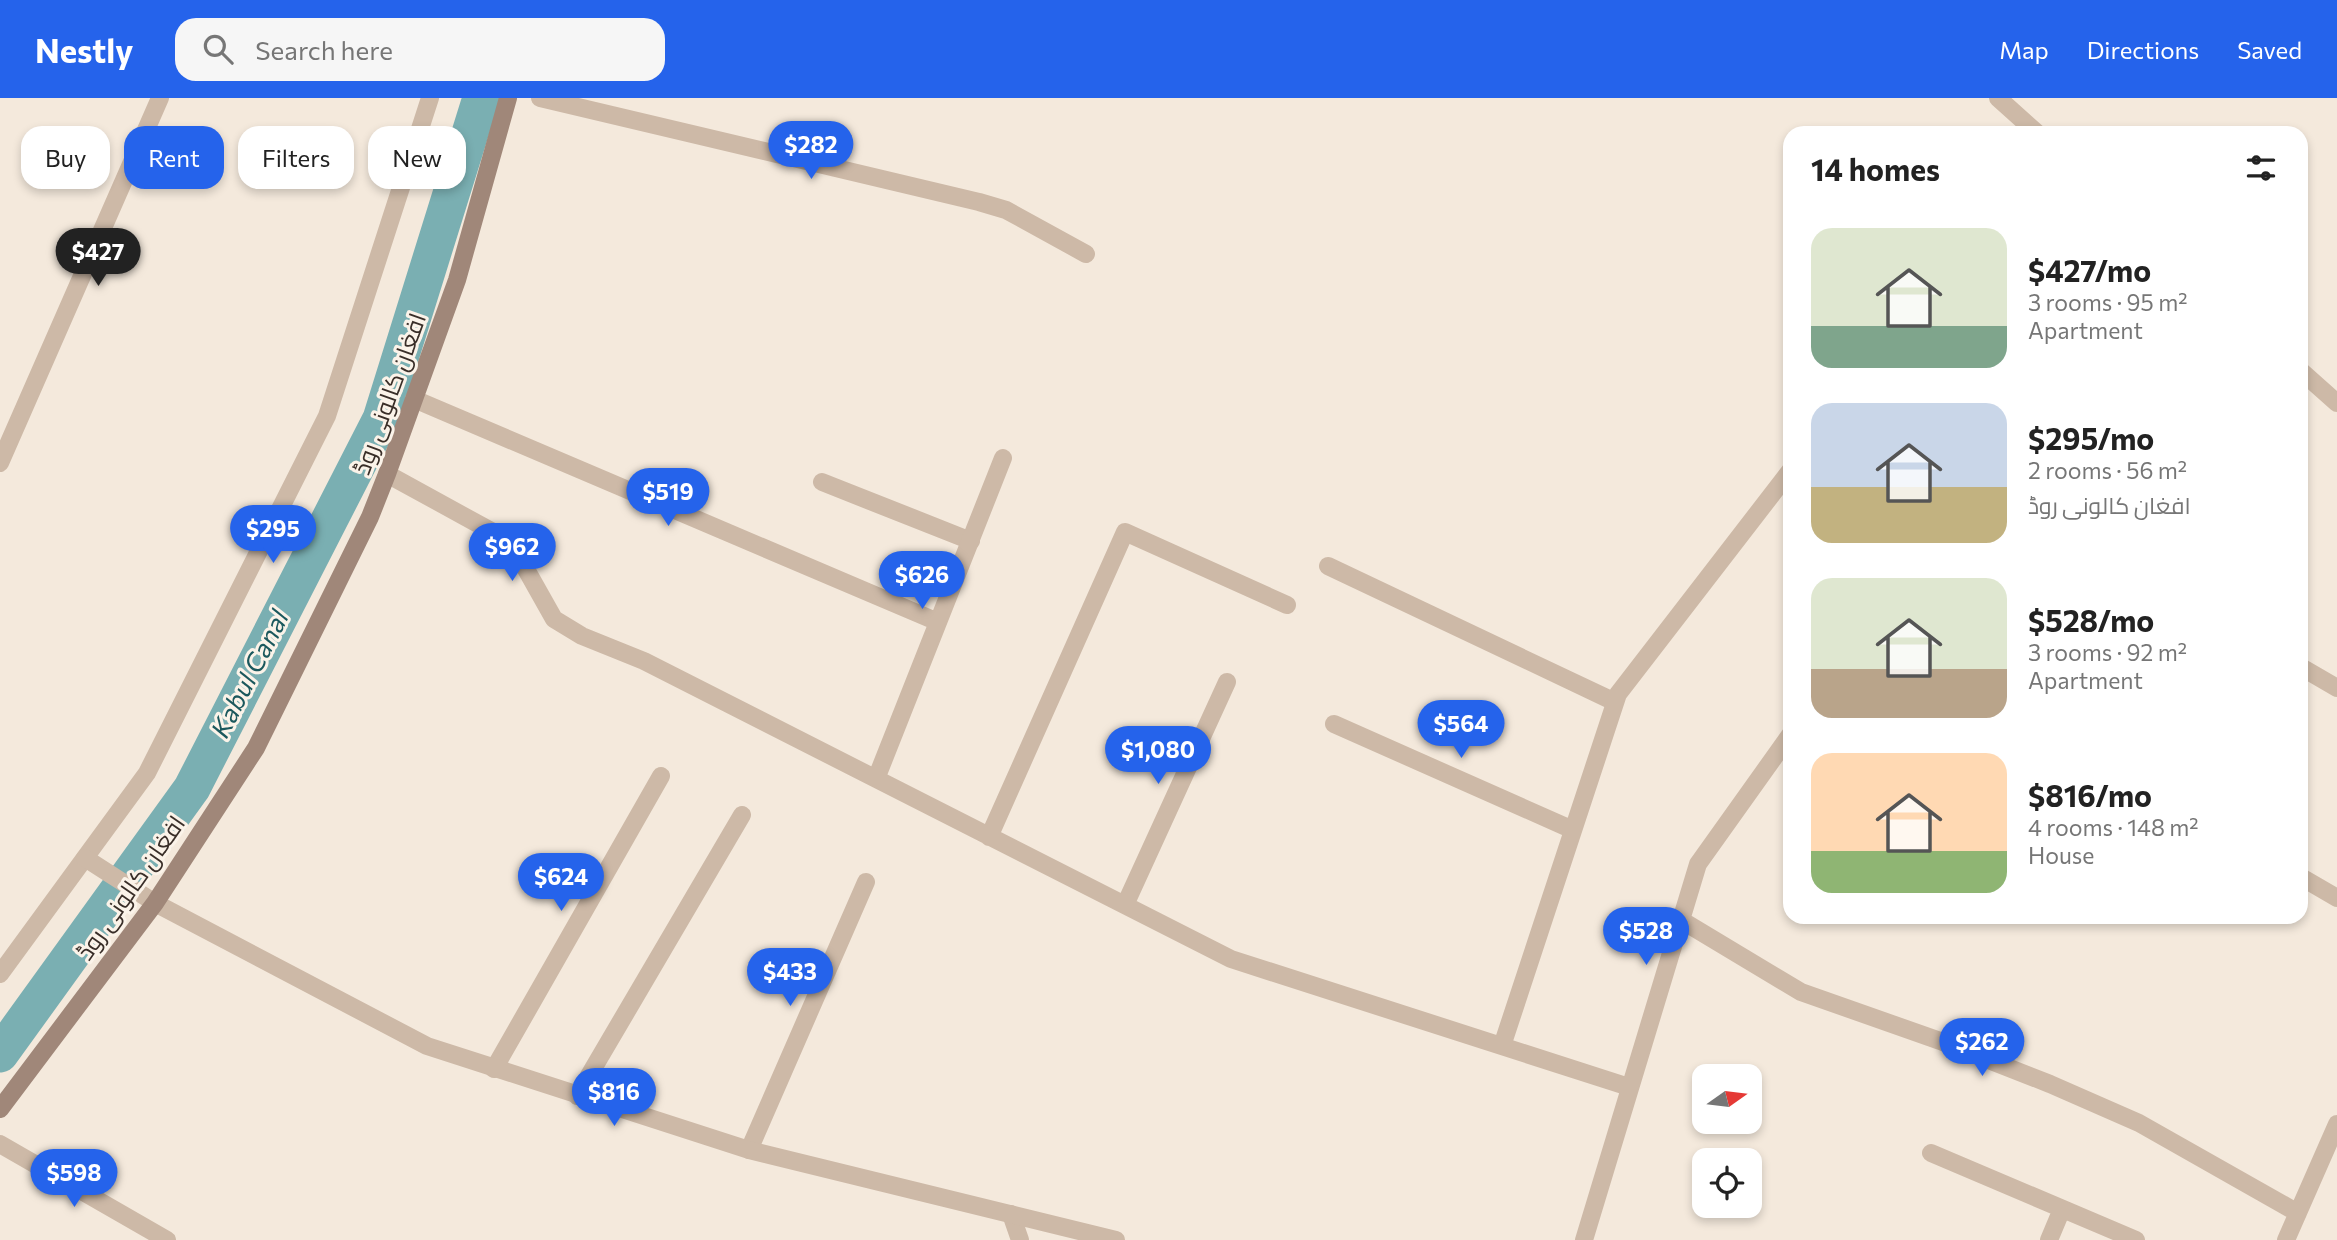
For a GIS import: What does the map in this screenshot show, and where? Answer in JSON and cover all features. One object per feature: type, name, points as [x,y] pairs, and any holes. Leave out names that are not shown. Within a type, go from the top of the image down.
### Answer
[{"type":"main road","name":"افغان کالونی روڈ","points":[[0,1109],[155,903],[256,748],[370,517],[387,474],[457,280],[508,98]]},
{"type":"street","points":[[0,463],[160,98]]},
{"type":"street","points":[[0,974],[147,773],[327,416],[430,98]]},
{"type":"street","points":[[540,98],[968,199],[1006,210],[1086,254]]},
{"type":"street","points":[[1997,98],[2028,126]]},
{"type":"street","points":[[2308,376],[2337,403]]},
{"type":"street","points":[[414,400],[938,622]]},
{"type":"street","points":[[876,779],[1003,458]]},
{"type":"street","points":[[387,474],[491,531],[518,555],[554,619],[582,636],[644,661],[1231,959],[1629,1087]]},
{"type":"street","points":[[1502,1046],[1618,694],[1783,480]]},
{"type":"street","points":[[822,482],[971,541]]},
{"type":"street","points":[[989,837],[1125,532],[1287,605]]},
{"type":"street","points":[[1328,566],[1615,702]]},
{"type":"street","points":[[2308,671],[2337,688]]},
{"type":"street","points":[[1125,905],[1227,682]]},
{"type":"street","points":[[1334,724],[1573,831]]},
{"type":"street","points":[[1584,1240],[1698,864],[1783,745]]},
{"type":"street","points":[[494,1069],[661,776]]},
{"type":"street","points":[[577,1096],[742,816]]},
{"type":"street","points":[[85,858],[155,903],[427,1046],[748,1150],[1116,1240]]},
{"type":"street","points":[[2308,881],[2337,898]]},
{"type":"street","points":[[748,1150],[866,882]]},
{"type":"street","points":[[1681,920],[1801,992],[2050,1084],[2139,1124],[2298,1213]]},
{"type":"street","points":[[2286,1240],[2337,1124]]},
{"type":"street","points":[[0,1144],[167,1240]]},
{"type":"street","points":[[1931,1153],[2136,1240]]},
{"type":"street","points":[[2049,1240],[2062,1209]]},
{"type":"street","points":[[1011,1214],[1020,1240]]},
{"type":"waterway","name":"Kabul Canal","points":[[0,1054],[192,788],[381,419],[481,98]]}]
